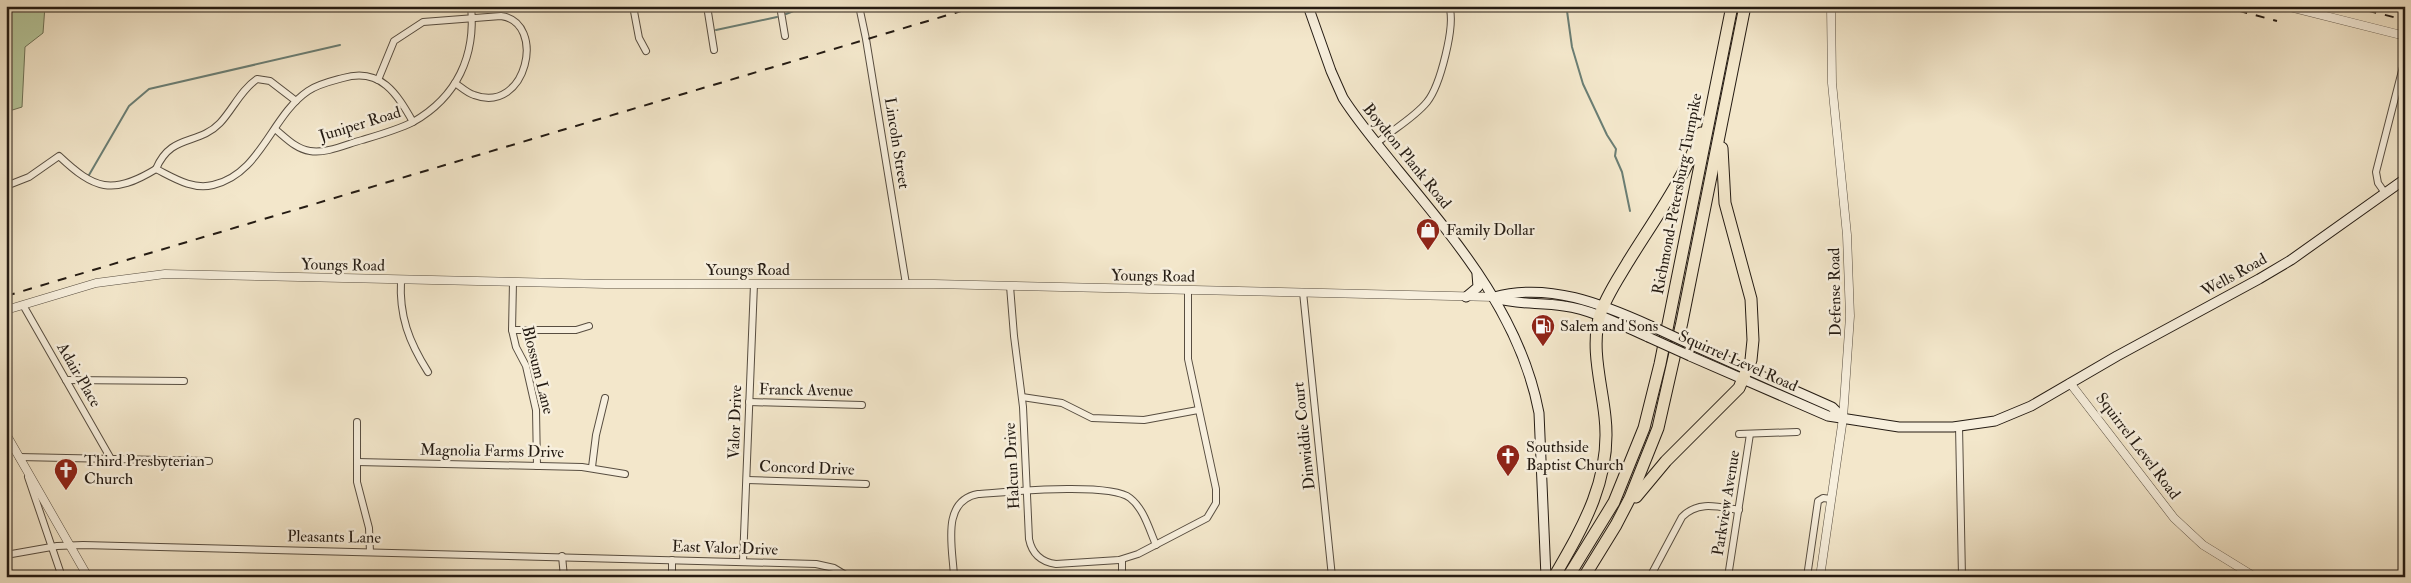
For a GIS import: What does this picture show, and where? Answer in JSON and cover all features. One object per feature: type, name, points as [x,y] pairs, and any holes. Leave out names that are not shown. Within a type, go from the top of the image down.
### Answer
[{"type":"highway","name":"Richmond-Petersburg Turnpike","points":[[1568,577],[1614,502],[1644,428],[1660,364],[1732,6]]},
{"type":"highway","name":"Richmond-Petersburg Turnpike","points":[[1584,577],[1616,525],[1639,478],[1666,400],[1745,6]]},
{"type":"highway","points":[[1554,577],[1589,514],[1603,467],[1606,428],[1597,339],[1602,311],[1690,160],[1704,122],[1716,80]]},
{"type":"highway","points":[[1616,525],[1657,470],[1717,412],[1746,374],[1753,352],[1753,318],[1749,288],[1724,196],[1722,161],[1723,117]]},
{"type":"main road","name":"Boydton Plank Road","points":[[1308,6],[1337,86],[1352,111],[1476,269],[1521,349],[1535,392],[1541,435],[1546,577]]},
{"type":"main road","name":"Wells Road","points":[[2070,383],[2291,260],[2405,179]]},
{"type":"main road","points":[[1466,297],[1478,287],[1476,269]]},
{"type":"main road","name":"Squirrel Level Road","points":[[1494,298],[1512,303],[1566,306],[1602,311],[1651,326],[1692,345],[1828,416],[1858,422],[1899,427],[1981,424],[2008,417],[2070,383]]},
{"type":"main road","name":"Squirrel Level Road","points":[[1602,311],[1648,337],[1690,356],[1746,374]]},
{"type":"street","name":"Juniper Road","points":[[275,129],[296,145],[316,152],[379,135],[413,122],[433,107],[455,83],[471,46],[471,6]]},
{"type":"street","points":[[633,6],[639,38],[646,51]]},
{"type":"street","points":[[707,6],[714,50]]},
{"type":"street","points":[[780,6],[785,36]]},
{"type":"street","name":"Lincoln Street","points":[[859,6],[906,284]]},
{"type":"street","points":[[1377,143],[1422,106],[1432,94],[1451,26],[1449,6]]},
{"type":"street","name":"Defense Road","points":[[1820,577],[1844,418],[1848,365],[1850,285],[1832,83],[1831,6]]},
{"type":"street","points":[[2286,6],[2405,36]]},
{"type":"street","points":[[378,80],[389,51],[398,36],[423,22],[501,16],[516,22],[524,41],[527,62],[516,85],[502,94],[480,97],[469,93],[455,83]]},
{"type":"street","points":[[2385,194],[2378,183],[2376,172],[2405,59]]},
{"type":"street","points":[[156,169],[195,187],[222,182],[244,168],[296,102],[314,87],[348,76],[363,75],[378,80],[397,95],[413,122]]},
{"type":"street","points":[[6,186],[29,177],[59,156],[79,175],[102,185],[130,183],[156,169],[161,156],[174,146],[208,133],[219,124],[250,84],[257,79],[270,81],[296,102]]},
{"type":"street","name":"Youngs Road","points":[[6,310],[96,284],[165,274],[513,282],[906,284],[1494,298]]},
{"type":"street","points":[[401,280],[401,308],[405,329],[414,350],[428,372]]},
{"type":"street","name":"Blossum Lane","points":[[513,282],[512,330],[516,347],[526,366],[536,410],[537,466]]},
{"type":"street","name":"Valor Drive","points":[[744,561],[754,284]]},
{"type":"street","name":"Halcun Drive","points":[[1010,286],[1015,350],[1022,398],[1030,546],[1041,559],[1056,564],[1122,560],[1202,522],[1211,514],[1216,503],[1216,489],[1198,410],[1187,348],[1188,290]]},
{"type":"street","name":"Dinwiddie Court","points":[[1303,292],[1332,577]]},
{"type":"street","name":"Adair Place","points":[[23,305],[112,459]]},
{"type":"street","points":[[512,330],[576,330],[589,326]]},
{"type":"street","points":[[66,380],[184,381]]},
{"type":"street","name":"Squirrel Level Road","points":[[2070,383],[2174,518],[2204,545],[2255,577]]},
{"type":"street","points":[[592,468],[596,435],[605,398]]},
{"type":"street","points":[[1022,398],[1057,402],[1092,418],[1144,420],[1198,410]]},
{"type":"street","name":"Franck Avenue","points":[[749,402],[862,405]]},
{"type":"street","points":[[357,422],[357,482],[369,528],[370,552]]},
{"type":"street","points":[[1958,426],[1962,577]]},
{"type":"street","points":[[1739,434],[1797,432]]},
{"type":"street","points":[[6,434],[88,577]]},
{"type":"street","name":"Parkview Avenue","points":[[1728,577],[1750,434]]},
{"type":"street","points":[[19,457],[209,461]]},
{"type":"street","name":"Magnolia Farms Drive","points":[[357,462],[592,468],[626,474]]},
{"type":"street","points":[[26,468],[62,577]]},
{"type":"street","name":"Concord Drive","points":[[747,480],[866,484]]},
{"type":"street","points":[[954,577],[952,518],[958,503],[967,497],[978,494],[1080,490],[1119,492],[1136,504],[1156,545]]},
{"type":"street","points":[[1807,577],[1818,501],[1823,498],[1831,500]]},
{"type":"street","points":[[1650,577],[1682,517],[1688,510],[1705,505],[1739,510]]},
{"type":"street","name":"Pleasants Lane","points":[[6,556],[70,545],[597,557]]},
{"type":"street","points":[[562,556],[564,577]]},
{"type":"street","name":"East Valor Drive","points":[[597,557],[825,565],[841,570],[849,577]]},
{"type":"street","points":[[672,560],[672,577]]},
{"type":"street","points":[[1122,560],[1122,577]]},
{"type":"green space","points":[[6,6],[45,6],[43,33],[25,47],[22,107],[6,112]]},
{"type":"waterway","points":[[786,14],[806,6]]},
{"type":"waterway","points":[[1564,6],[1567,11],[1572,47],[1583,84],[1607,135],[1616,149],[1615,156],[1622,172],[1630,211]]},
{"type":"waterway","points":[[716,30],[777,17]]},
{"type":"waterway","points":[[89,175],[129,106],[149,89],[340,45]]},
{"type":"railway","points":[[6,296],[978,6]]},
{"type":"railway","points":[[2221,6],[2277,21]]},
{"type":"railway","points":[[2350,6],[2405,20]]},
{"type":"railway","points":[[2389,6],[2405,10]]},
{"type":"place","name":"Family Dollar","points":[[1428,251]]},
{"type":"place","name":"Salem and Sons","points":[[1543,347]]},
{"type":"place","name":"Southside Baptist Church","points":[[1508,477]]},
{"type":"place","name":"Third Presbyterian Church","points":[[66,491]]}]
